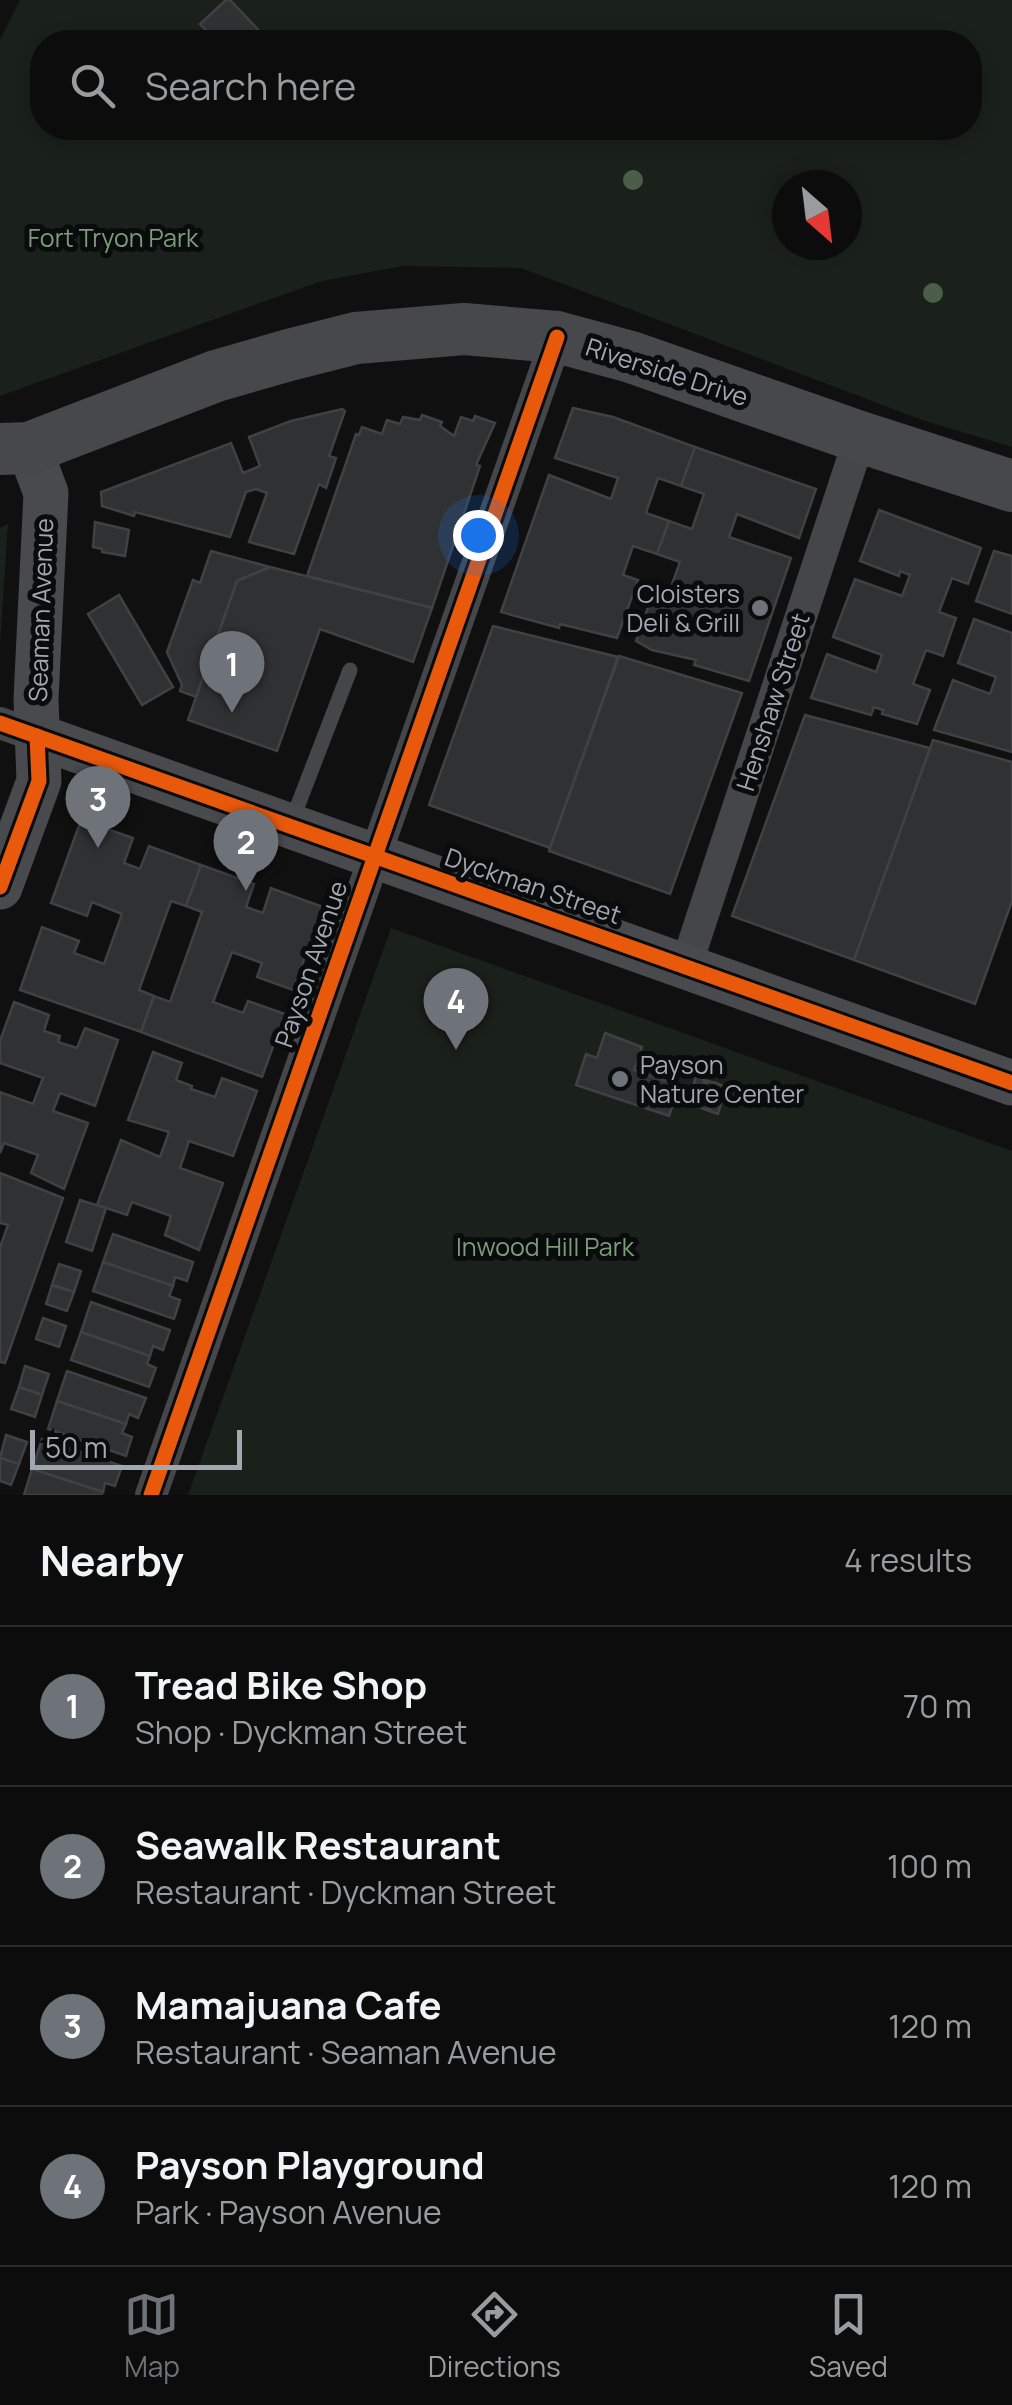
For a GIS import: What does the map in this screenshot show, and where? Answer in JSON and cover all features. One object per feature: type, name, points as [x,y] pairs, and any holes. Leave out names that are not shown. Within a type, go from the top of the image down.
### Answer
[{"type":"main road","name":"Riverside Drive","points":[[10,457],[216,376],[356,338],[464,329],[557,337],[631,356],[1012,486]]},
{"type":"main road","name":"Seaman Avenue","points":[[0,887],[39,781],[18,730],[36,699],[46,494],[10,457]]},
{"type":"main road","name":"Dyckman Street","points":[[18,730],[1012,1083]]},
{"type":"street","name":"Payson Avenue","points":[[151,1495],[557,337]]},
{"type":"street","name":"Henshaw Street","points":[[686,966],[860,437]]},
{"type":"lane","points":[[290,827],[350,670]]},
{"type":"green space","name":"Fort Tryon Park","points":[[20,0],[1012,0],[1012,447],[922,420],[521,268],[403,266],[322,281],[0,396],[0,40]]},
{"type":"green space","points":[[8,524],[0,644],[0,528]]},
{"type":"green space","name":"Inwood Hill Park","points":[[391,928],[1012,1151],[1012,1495],[188,1495]]},
{"type":"building","points":[[230,0],[259,30],[206,30],[200,24]]},
{"type":"building","points":[[573,408],[613,417],[695,447],[681,486],[658,478],[646,513],[669,521],[657,554],[633,546],[623,575],[638,580],[617,638],[501,612],[549,475],[611,499],[618,478],[555,458]]},
{"type":"building","points":[[345,411],[329,456],[336,458],[326,488],[319,484],[294,554],[249,542],[267,493],[256,489],[246,492],[230,537],[102,506],[101,492],[231,443],[243,473],[260,466],[249,437],[291,421]]},
{"type":"building","points":[[422,415],[442,422],[440,426],[454,436],[461,417],[473,421],[475,416],[495,423],[476,465],[480,466],[432,608],[307,576],[356,434],[362,427],[382,434],[387,420],[400,424],[403,417],[420,420]]},
{"type":"building","points":[[695,447],[816,489],[799,538],[737,514],[729,537],[791,558],[749,681],[694,665],[696,660],[652,650],[636,641],[656,585],[670,590],[680,562],[657,554],[669,521],[692,529],[704,494],[681,486]]},
{"type":"building","points":[[879,510],[981,548],[968,584],[952,578],[939,612],[956,618],[943,656],[926,650],[913,684],[930,690],[917,724],[882,714],[883,710],[874,707],[871,715],[811,698],[827,654],[876,672],[882,655],[833,637],[855,579],[902,596],[910,575],[900,571],[899,576],[860,561]]},
{"type":"building","points":[[95,522],[129,530],[125,556],[93,547]]},
{"type":"building","points":[[211,551],[270,567],[237,581],[196,697],[180,691],[182,685],[167,652],[193,580],[200,583]]},
{"type":"building","points":[[994,551],[1012,556],[1012,614],[976,601]]},
{"type":"building","points":[[270,567],[432,608],[413,662],[320,629],[277,751],[188,720],[237,581]]},
{"type":"building","points":[[119,595],[173,687],[142,705],[88,614]]},
{"type":"building","points":[[974,619],[1012,633],[1012,752],[934,730],[953,680],[990,694],[996,677],[958,663]]},
{"type":"building","points":[[493,626],[618,657],[550,848],[429,805]]},
{"type":"building","points":[[619,656],[742,693],[670,894],[549,851]]},
{"type":"building","points":[[805,715],[930,748],[854,960],[732,916]]},
{"type":"building","points":[[933,740],[1012,762],[1012,901],[975,1004],[854,960]]},
{"type":"building","points":[[81,820],[133,838],[124,863],[140,869],[149,846],[201,865],[186,906],[171,901],[139,990],[154,996],[141,1032],[20,990],[42,927],[79,941],[74,953],[104,964],[122,914],[92,902],[87,916],[51,903]]},
{"type":"building","points":[[201,865],[254,884],[246,907],[263,913],[271,888],[323,907],[293,990],[257,977],[262,963],[232,952],[213,1002],[243,1013],[248,1001],[285,1014],[262,1077],[141,1032],[154,996],[170,1002],[202,912],[186,906]]},
{"type":"building","points":[[14,1002],[49,1015],[44,1031],[60,1036],[58,1042],[77,1048],[85,1028],[118,1040],[95,1106],[60,1093],[53,1111],[88,1123],[64,1189],[31,1173],[38,1155],[4,1143],[0,1153],[0,1092],[33,1104],[43,1078],[0,1063],[0,1041]]},
{"type":"building","name":"Payson Nature Center","points":[[605,1033],[642,1047],[634,1070],[679,1085],[669,1116],[576,1085],[586,1054],[597,1058]]},
{"type":"building","points":[[153,1052],[182,1063],[176,1080],[192,1086],[191,1089],[215,1097],[222,1078],[257,1091],[233,1156],[189,1141],[180,1168],[223,1183],[199,1250],[165,1235],[171,1216],[132,1202],[127,1215],[97,1205],[121,1140],[160,1157],[169,1132],[128,1120]]},
{"type":"building","points":[[696,1077],[705,1080],[696,1107],[687,1104]]},
{"type":"building","points":[[707,1081],[716,1083],[707,1110],[699,1107]]},
{"type":"building","points":[[718,1084],[726,1087],[718,1114],[709,1111]]},
{"type":"building","points":[[0,1173],[63,1198],[5,1363],[0,1362],[0,1247],[8,1225],[0,1223]]},
{"type":"building","points":[[80,1200],[106,1208],[92,1251],[66,1242]]},
{"type":"building","points":[[113,1234],[193,1262],[187,1281],[175,1277],[173,1286],[103,1262]]},
{"type":"building","points":[[103,1262],[173,1286],[169,1296],[180,1300],[174,1319],[93,1291]]},
{"type":"building","points":[[59,1264],[81,1271],[74,1292],[52,1285]]},
{"type":"building","points":[[52,1285],[74,1292],[67,1311],[46,1304]]},
{"type":"building","points":[[91,1302],[170,1330],[163,1350],[153,1346],[150,1356],[81,1332]]},
{"type":"building","points":[[43,1318],[66,1326],[59,1347],[36,1339]]},
{"type":"building","points":[[81,1332],[150,1356],[147,1364],[156,1368],[149,1387],[71,1360]]},
{"type":"building","points":[[25,1366],[49,1374],[42,1395],[19,1387]]},
{"type":"building","points":[[67,1371],[146,1398],[138,1418],[129,1414],[126,1424],[57,1401]]},
{"type":"building","points":[[19,1387],[42,1395],[35,1417],[11,1409]]},
{"type":"building","points":[[57,1401],[126,1424],[122,1433],[132,1437],[126,1456],[48,1429]]},
{"type":"building","points":[[6,1435],[27,1442],[19,1464],[0,1458]]},
{"type":"building","points":[[42,1439],[122,1466],[115,1486],[105,1483],[103,1492],[32,1469]]},
{"type":"building","points":[[0,1458],[19,1464],[11,1485],[0,1481]]},
{"type":"building","points":[[32,1469],[103,1492],[24,1495]]},
{"type":"cycle path","points":[[151,1495],[557,337]]},
{"type":"cycle path","points":[[0,723],[1012,1083]]},
{"type":"cycle path","points":[[0,887],[39,781],[37,736]]},
{"type":"place","name":"Cloisters Deli & Grill","points":[[760,608]]},
{"type":"place","name":"Tread Bike Shop","points":[[232,713]]},
{"type":"place","name":"Mamajuana Cafe","points":[[98,848]]},
{"type":"place","name":"Seawalk Restaurant","points":[[246,891]]},
{"type":"place","name":"Payson Playground","points":[[456,1050]]},
{"type":"place","name":"Payson Nature Center","points":[[620,1079]]}]
